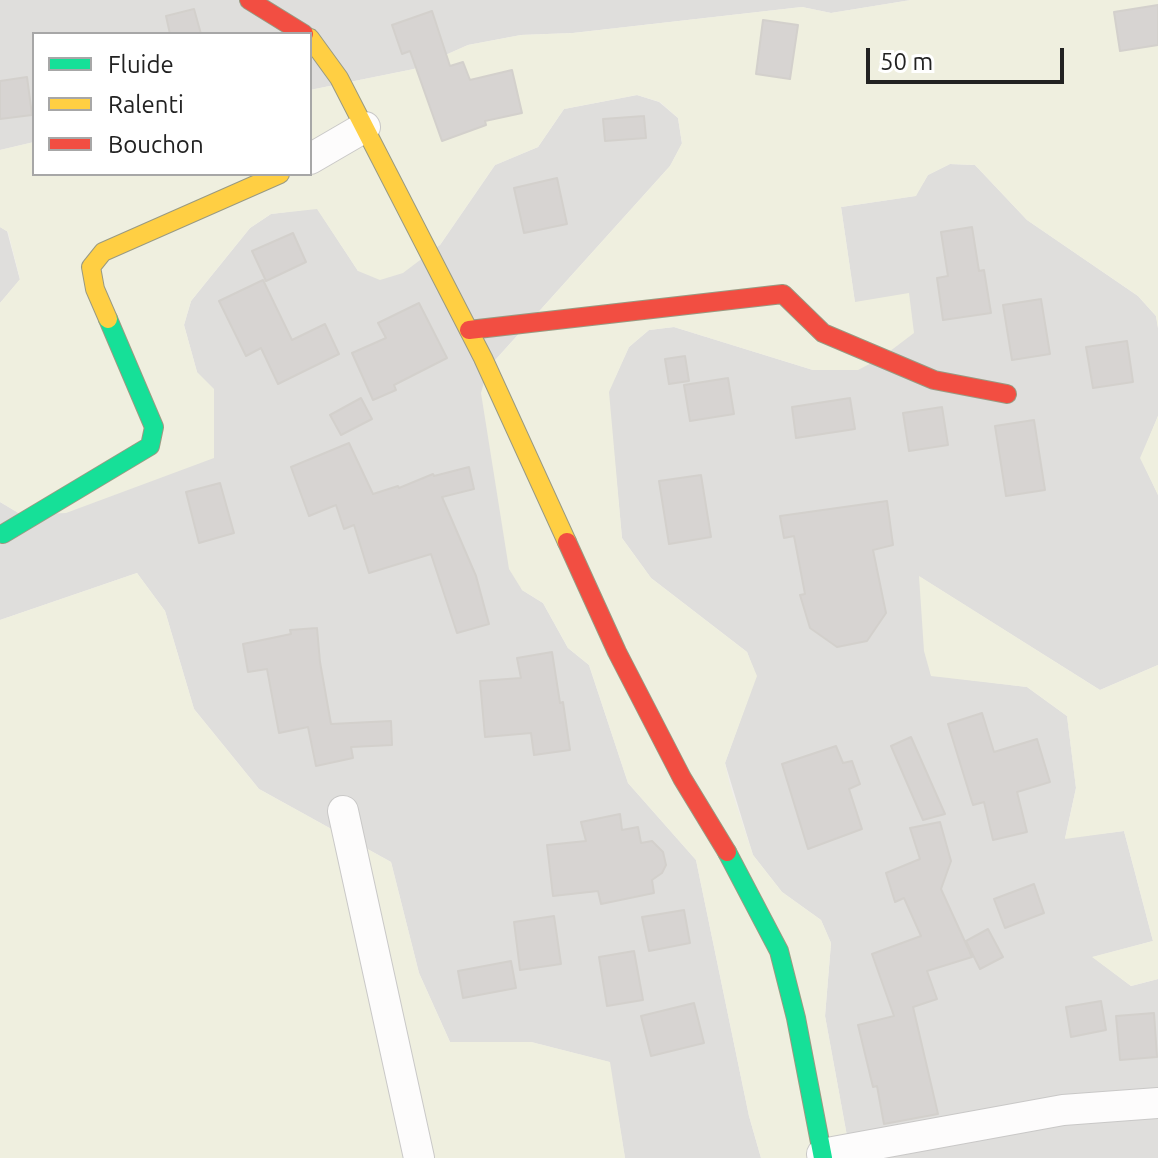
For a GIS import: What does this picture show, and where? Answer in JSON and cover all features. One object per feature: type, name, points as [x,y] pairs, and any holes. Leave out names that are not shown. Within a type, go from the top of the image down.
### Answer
[{"type":"street","points":[[249,0],[301,32]]},
{"type":"street","points":[[312,41],[339,78],[365,127],[469,330],[617,652],[682,778],[744,881],[779,951],[796,1018],[823,1156],[1063,1110],[1158,1103]]},
{"type":"street","points":[[312,158],[365,127]]},
{"type":"street","points":[[3,534],[150,446],[154,427],[95,289],[91,267],[103,252],[275,176]]},
{"type":"street","points":[[469,330],[783,294],[823,333],[934,380],[1007,394]]},
{"type":"street","points":[[343,811],[419,1158]]},
{"type":"shaded area","points":[[0,0],[911,0],[831,13],[802,7],[573,33],[521,35],[468,45],[414,69],[312,90],[312,32],[32,32],[32,142],[0,150]]},
{"type":"shaded area","points":[[637,95],[659,102],[678,118],[682,144],[670,166],[488,368],[522,590],[543,603],[568,648],[589,665],[628,783],[696,860],[749,1116],[761,1158],[625,1158],[609,1062],[531,1042],[450,1042],[419,973],[391,862],[259,789],[194,709],[165,611],[137,573],[0,620],[0,502],[22,515],[197,372],[184,325],[191,301],[250,228],[271,214],[317,208],[358,271],[440,245],[495,165],[538,147],[564,109]]},
{"type":"shaded area","points":[[950,164],[975,165],[1027,220],[1138,296],[1156,316],[1158,416],[1141,458],[1158,495],[1158,665],[1100,690],[920,577],[931,675],[1027,687],[1067,716],[1076,788],[1065,838],[1124,831],[1153,941],[1093,957],[1131,986],[1158,979],[1158,1158],[851,1158],[825,1016],[831,943],[821,920],[782,892],[753,855],[725,763],[756,676],[747,652],[651,578],[622,538],[608,392],[629,347],[649,330],[674,327],[813,370],[909,294],[855,303],[841,207],[915,196],[928,175]]},
{"type":"shaded area","points":[[0,227],[7,231],[20,280],[0,303]]},
{"type":"green space","points":[[911,0],[1158,0],[1158,328],[1156,316],[1138,296],[1027,220],[975,165],[950,164],[928,175],[916,196],[841,207],[855,302],[909,293],[914,333],[881,358],[858,370],[813,370],[674,327],[649,330],[629,347],[609,392],[622,538],[651,578],[747,652],[757,676],[725,763],[730,785],[753,855],[782,892],[821,920],[831,943],[825,1016],[851,1158],[761,1158],[749,1116],[696,860],[628,783],[589,665],[568,648],[543,603],[522,590],[509,569],[481,393],[488,368],[670,166],[682,143],[678,118],[660,102],[637,95],[564,109],[538,147],[495,165],[440,245],[403,273],[380,280],[358,271],[317,209],[271,214],[250,228],[191,301],[184,325],[197,372],[214,389],[214,458],[66,513],[22,515],[0,502],[0,303],[20,279],[8,232],[0,227],[0,150],[32,142],[32,176],[312,176],[312,90],[414,69],[468,45],[521,35],[573,33],[802,7],[831,13]]},
{"type":"green space","points":[[1158,416],[1158,495],[1140,458]]},
{"type":"green space","points":[[137,573],[165,611],[194,709],[259,789],[391,862],[419,973],[450,1042],[531,1042],[610,1062],[625,1158],[0,1158],[0,620]]},
{"type":"green space","points":[[919,576],[1100,690],[1158,665],[1158,979],[1131,986],[1092,957],[1153,941],[1124,831],[1065,839],[1076,788],[1067,716],[1027,687],[931,676],[924,651]]},
{"type":"building","points":[[1158,5],[1158,45],[1120,51],[1114,12]]},
{"type":"building","points":[[194,9],[200,32],[170,32],[166,16]]},
{"type":"building","points":[[432,11],[450,66],[463,62],[470,80],[512,70],[522,113],[485,121],[486,125],[442,141],[410,51],[402,54],[392,25]]},
{"type":"building","points":[[763,20],[798,25],[790,79],[756,74]]},
{"type":"building","points":[[27,77],[32,115],[0,119],[0,81]]},
{"type":"building","points":[[644,116],[646,138],[605,141],[603,119]]},
{"type":"building","points":[[557,178],[567,224],[524,233],[514,188]]},
{"type":"building","points":[[972,227],[979,271],[984,270],[991,313],[943,320],[937,278],[948,276],[941,232]]},
{"type":"building","points":[[293,233],[306,262],[266,281],[252,251]]},
{"type":"building","points":[[263,280],[292,340],[325,324],[339,354],[278,384],[261,348],[246,356],[219,301]]},
{"type":"building","points":[[1041,299],[1050,354],[1012,360],[1003,305]]},
{"type":"building","points":[[419,303],[447,358],[394,385],[396,390],[373,400],[352,353],[386,338],[378,323]]},
{"type":"building","points":[[1127,341],[1133,382],[1093,388],[1086,347]]},
{"type":"building","points":[[685,356],[689,381],[669,384],[665,359]]},
{"type":"building","points":[[728,378],[734,414],[690,421],[684,385]]},
{"type":"building","points":[[361,398],[372,419],[341,435],[330,415]]},
{"type":"building","points":[[850,398],[855,429],[796,438],[792,407]]},
{"type":"building","points":[[942,407],[948,445],[909,451],[903,413]]},
{"type":"building","points":[[1034,420],[1045,490],[1006,496],[995,426]]},
{"type":"building","points":[[349,443],[373,494],[399,488],[433,474],[469,467],[474,489],[442,497],[476,576],[489,624],[457,633],[431,554],[369,573],[354,525],[344,529],[336,505],[309,516],[291,467]]},
{"type":"building","points":[[701,475],[711,537],[669,544],[659,481]]},
{"type":"building","points":[[220,483],[234,533],[199,543],[186,492]]},
{"type":"building","points":[[887,501],[893,545],[873,550],[886,613],[867,641],[837,647],[810,628],[800,595],[805,594],[794,536],[784,538],[780,516]]},
{"type":"building","points":[[317,628],[331,724],[391,721],[392,745],[351,747],[353,758],[316,766],[308,727],[279,733],[267,669],[248,672],[243,644],[291,634],[290,630]]},
{"type":"building","points":[[552,652],[570,750],[534,755],[531,733],[485,737],[480,681],[521,678],[517,658]]},
{"type":"building","points":[[982,713],[994,752],[1037,739],[1050,782],[1017,792],[1027,832],[993,840],[984,802],[973,805],[948,724]]},
{"type":"building","points":[[911,737],[945,814],[923,820],[891,746]]},
{"type":"building","points":[[836,746],[843,763],[852,761],[860,784],[849,789],[862,829],[808,849],[782,764]]},
{"type":"building","points":[[620,814],[622,830],[638,827],[641,843],[652,841],[663,852],[666,865],[662,873],[652,880],[654,893],[601,904],[598,891],[553,896],[547,845],[586,841],[581,822]]},
{"type":"building","points":[[940,822],[951,861],[941,889],[972,957],[927,971],[937,999],[913,1007],[938,1114],[884,1124],[877,1086],[873,1087],[858,1025],[894,1016],[872,954],[921,936],[904,898],[895,902],[886,873],[920,859],[910,828]]},
{"type":"building","points":[[1034,884],[1044,913],[1005,928],[994,899]]},
{"type":"building","points":[[684,910],[690,943],[649,951],[642,917]]},
{"type":"building","points":[[554,916],[561,964],[520,970],[514,922]]},
{"type":"building","points":[[988,929],[1003,957],[980,969],[966,941]]},
{"type":"building","points":[[634,951],[643,1000],[607,1006],[599,957]]},
{"type":"building","points":[[511,961],[516,988],[463,998],[458,971]]},
{"type":"building","points":[[1101,1001],[1106,1030],[1071,1037],[1066,1007]]},
{"type":"building","points":[[694,1003],[704,1043],[651,1056],[641,1016]]},
{"type":"building","points":[[1154,1013],[1157,1057],[1120,1060],[1116,1016]]},
{"type":"traffic: fast","points":[[3,534],[150,446],[154,427],[108,319]]},
{"type":"traffic: fast","points":[[727,852],[779,951],[796,1018],[823,1158]]},
{"type":"traffic: slow","points":[[312,41],[339,78],[483,358],[567,542]]},
{"type":"traffic: slow","points":[[108,319],[95,289],[91,267],[103,252],[275,176]]},
{"type":"traffic: jam","points":[[249,0],[301,32]]},
{"type":"traffic: jam","points":[[469,330],[783,294],[823,333],[934,380],[1007,394]]},
{"type":"traffic: jam","points":[[567,542],[617,652],[682,778],[727,852]]}]
